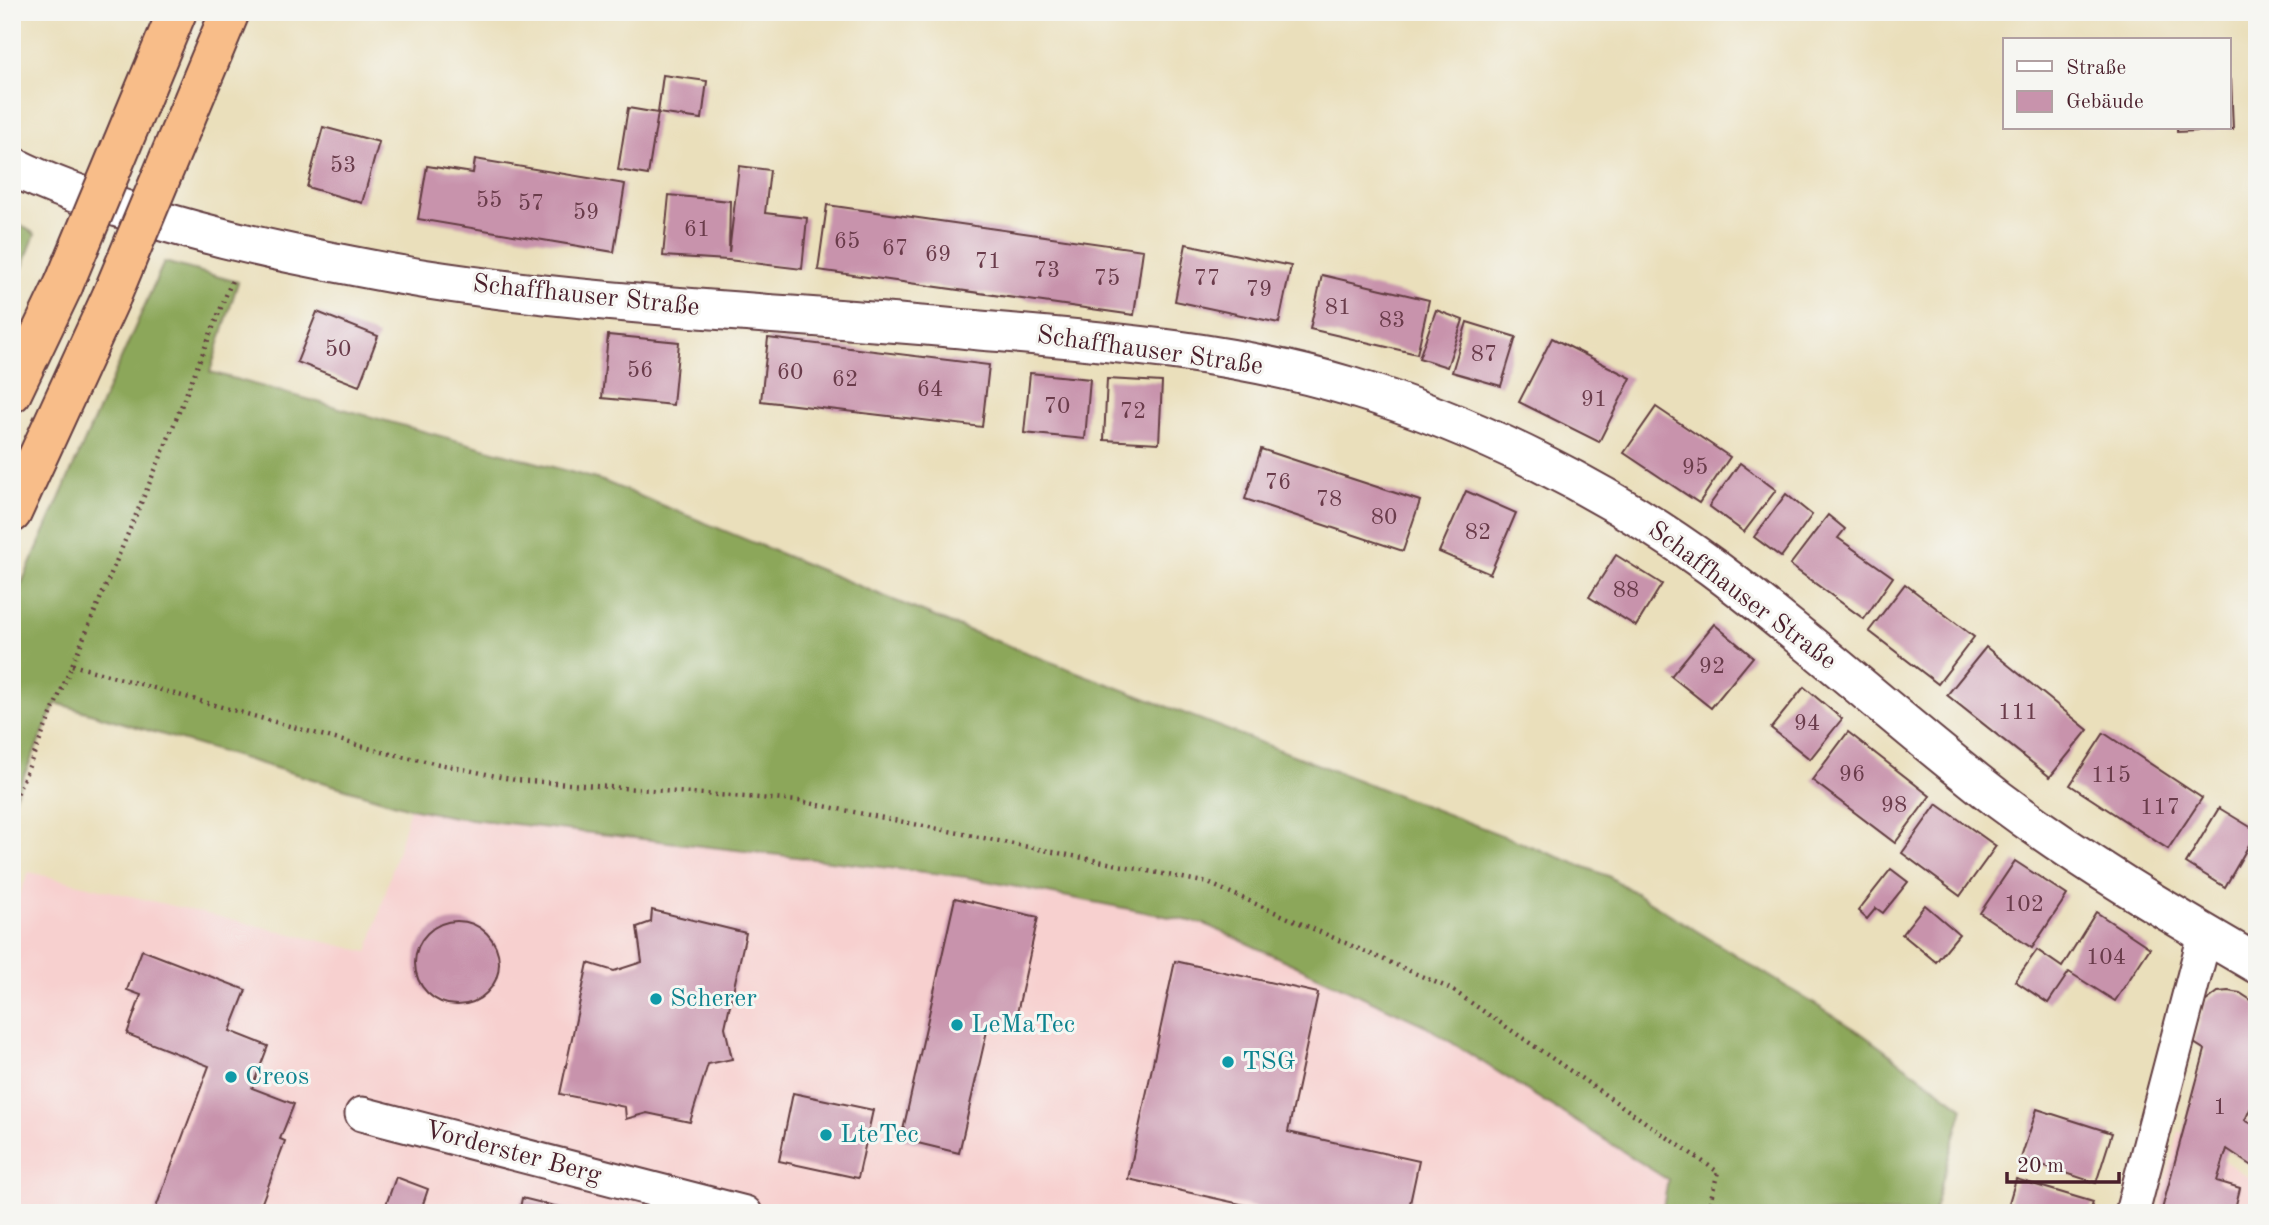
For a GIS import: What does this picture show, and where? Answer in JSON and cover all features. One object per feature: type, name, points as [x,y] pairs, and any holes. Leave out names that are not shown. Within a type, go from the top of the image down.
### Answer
[{"type":"highway","points":[[12,393],[64,284],[177,12]]},
{"type":"highway","points":[[12,513],[112,295],[230,12]]},
{"type":"street","name":"Schaffhauser Straße","points":[[23,171],[81,196],[180,227],[246,244],[426,279],[579,298],[902,323],[1161,347],[1249,361],[1346,385],[1415,407],[1483,435],[1555,470],[1639,519],[1708,564],[1999,799],[2080,858],[2257,964]]},
{"type":"street","points":[[2132,1213],[2205,935]]},
{"type":"street","name":"Vorderster Berg","points":[[362,1114],[744,1213]]},
{"type":"path","points":[[12,806],[164,449],[246,244]]},
{"type":"path","points":[[72,665],[382,752],[515,780],[799,801],[1208,883],[1451,989],[1718,1172],[1707,1213]]},
{"type":"shaded area","points":[[410,808],[454,817],[966,877],[1205,924],[1424,1025],[1668,1180],[1662,1213],[12,1213],[12,911],[29,872],[368,952]]},
{"type":"shaded area","points":[[2179,1131],[2257,1183],[2257,1213],[2157,1213]]},
{"type":"green space","points":[[12,220],[35,234],[12,296]]},
{"type":"green space","points":[[164,262],[238,282],[210,372],[603,481],[952,624],[1608,876],[1858,1031],[1963,1108],[1933,1213],[1662,1213],[1668,1180],[1424,1025],[1205,924],[966,877],[454,817],[410,808],[56,703],[12,803],[12,605]]},
{"type":"building","points":[[663,75],[707,81],[702,119],[658,113]]},
{"type":"building","points":[[2230,80],[2231,80],[2233,129],[2230,129]]},
{"type":"building","points":[[628,108],[658,113],[648,175],[618,170]]},
{"type":"building","points":[[323,127],[379,142],[362,203],[307,187]]},
{"type":"building","points":[[2177,130],[2217,130],[2177,132]]},
{"type":"building","points":[[475,159],[625,184],[614,252],[418,219],[427,166],[473,173]]},
{"type":"building","points":[[739,166],[770,170],[765,213],[807,218],[802,269],[663,256],[669,195],[730,201],[729,253]]},
{"type":"building","points":[[827,205],[1143,250],[1134,315],[818,270]]},
{"type":"building","points":[[1186,244],[1291,266],[1279,323],[1175,301]]},
{"type":"building","points":[[1322,275],[1429,300],[1417,354],[1310,329]]},
{"type":"building","points":[[1436,310],[1463,320],[1447,367],[1419,358]]},
{"type":"building","points":[[317,312],[378,336],[359,386],[297,362]]},
{"type":"building","points":[[1467,322],[1516,337],[1501,386],[1452,372]]},
{"type":"building","points":[[608,335],[679,342],[673,405],[602,398]]},
{"type":"building","points":[[768,338],[989,365],[982,427],[761,401]]},
{"type":"building","points":[[1552,338],[1631,378],[1599,442],[1519,402]]},
{"type":"building","points":[[1030,373],[1090,379],[1085,439],[1024,433]]},
{"type":"building","points":[[1107,379],[1162,382],[1159,443],[1104,440]]},
{"type":"building","points":[[1656,407],[1730,457],[1699,503],[1624,453]]},
{"type":"building","points":[[1261,449],[1420,501],[1403,551],[1245,499]]},
{"type":"building","points":[[1740,463],[1776,490],[1744,532],[1709,506]]},
{"type":"building","points":[[1466,491],[1516,513],[1490,574],[1439,552]]},
{"type":"building","points":[[1786,494],[1812,515],[1781,557],[1754,537]]},
{"type":"building","points":[[1828,515],[1845,529],[1838,538],[1893,577],[1864,619],[1790,565]]},
{"type":"building","points":[[1616,555],[1662,584],[1636,626],[1589,597]]},
{"type":"building","points":[[1905,584],[1974,637],[1938,684],[1869,631]]},
{"type":"building","points":[[1714,624],[1753,657],[1711,708],[1671,676]]},
{"type":"building","points":[[1986,647],[2088,730],[2050,777],[1947,695]]},
{"type":"building","points":[[1804,687],[1842,719],[1810,759],[1771,728]]},
{"type":"building","points":[[1848,732],[1930,796],[1895,843],[1812,780]]},
{"type":"building","points":[[2104,733],[2202,798],[2168,849],[2070,785]]},
{"type":"building","points":[[1937,804],[1996,846],[1960,896],[1902,853]]},
{"type":"building","points":[[2219,808],[2257,831],[2225,887],[2186,863]]},
{"type":"building","points":[[2015,861],[2067,895],[2032,948],[1980,913]]},
{"type":"building","points":[[1891,869],[1908,882],[1883,913],[1876,908],[1867,919],[1858,911]]},
{"type":"building","name":"LeMaTec","points":[[955,898],[1038,917],[1014,1027],[989,1022],[959,1153],[901,1139]]},
{"type":"building","points":[[1925,905],[1959,934],[1936,962],[1902,934]]},
{"type":"building","name":"Scherer","points":[[652,910],[746,933],[725,1027],[732,1059],[708,1064],[690,1122],[647,1113],[626,1119],[625,1107],[560,1094],[588,963],[614,971],[642,962],[637,927],[651,922]]},
{"type":"building","points":[[2096,912],[2150,948],[2115,1001],[2069,972],[2048,1003],[2015,981],[2037,950],[2062,967]]},
{"type":"building","points":[[457,921],[473,924],[487,933],[496,947],[499,963],[496,979],[487,993],[473,1002],[457,1005],[441,1002],[427,993],[418,979],[415,963],[418,947],[427,933],[441,924]]},
{"type":"building","name":"Creos","points":[[142,950],[246,990],[230,1031],[268,1046],[252,1088],[294,1104],[280,1139],[285,1141],[258,1213],[154,1213],[209,1066],[127,1034],[141,995],[127,990]]},
{"type":"building","name":"TSG","points":[[1175,961],[1318,993],[1288,1132],[1419,1161],[1408,1213],[1281,1213],[1128,1179]]},
{"type":"building","points":[[2218,992],[2240,993],[2257,1004],[2257,1094],[2245,1120],[2257,1127],[2257,1169],[2227,1149],[2217,1181],[2240,1188],[2234,1213],[2161,1213],[2205,1050],[2194,1043],[2205,1002]]},
{"type":"building","name":"LteTec","points":[[793,1093],[873,1110],[858,1178],[779,1161]]},
{"type":"building","points":[[2037,1109],[2112,1133],[2096,1183],[2021,1158]]},
{"type":"building","points":[[396,1177],[428,1189],[420,1213],[383,1213]]},
{"type":"building","points":[[2016,1179],[2093,1202],[2090,1213],[2006,1213]]},
{"type":"building","points":[[522,1198],[579,1212],[579,1213],[519,1213]]},
{"type":"place","name":"Scherer","points":[[656,999]]},
{"type":"place","name":"LeMaTec","points":[[957,1025]]},
{"type":"place","name":"TSG","points":[[1228,1062]]},
{"type":"place","name":"Creos","points":[[231,1077]]},
{"type":"place","name":"LteTec","points":[[826,1135]]}]
